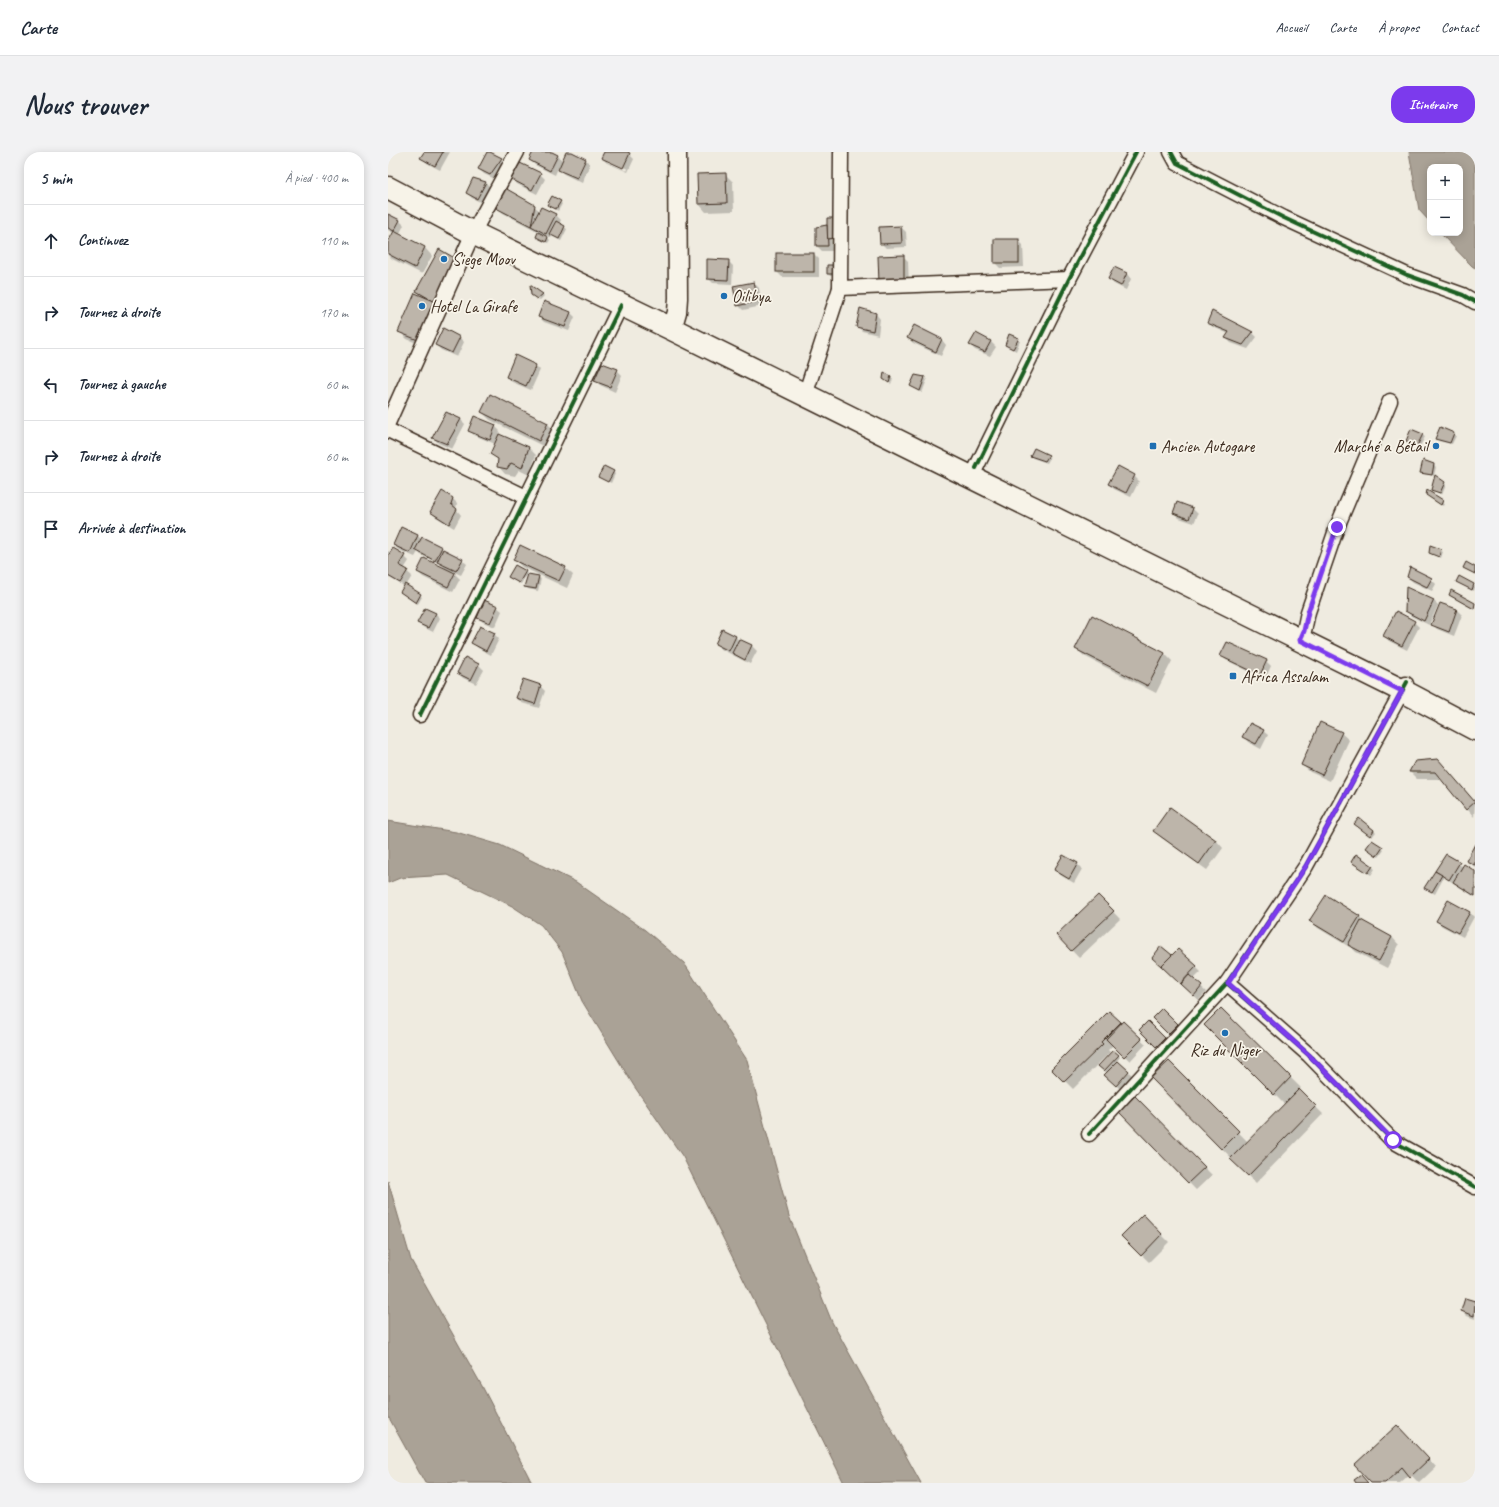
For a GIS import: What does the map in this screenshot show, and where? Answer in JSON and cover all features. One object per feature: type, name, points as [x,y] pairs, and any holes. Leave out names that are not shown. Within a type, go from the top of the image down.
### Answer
[{"type":"main road","points":[[388,178],[475,229],[621,305],[673,324],[808,386],[976,468],[1302,636]]},
{"type":"main road","points":[[388,188],[673,324],[1405,687],[1475,718]]},
{"type":"main road","points":[[1405,687],[1475,729]]},
{"type":"street","points":[[388,423],[475,229],[517,152]]},
{"type":"street","points":[[673,324],[678,298],[677,152]]},
{"type":"street","points":[[808,386],[840,288],[841,152]]},
{"type":"street","points":[[976,468],[1069,279],[1136,152]]},
{"type":"street","points":[[1171,152],[1177,163],[1284,218],[1407,275],[1475,302]]},
{"type":"street","points":[[840,288],[1069,279]]},
{"type":"street","points":[[420,715],[621,305]]},
{"type":"street","points":[[1302,636],[1308,612],[1337,527],[1390,401]]},
{"type":"street","points":[[388,430],[526,497]]},
{"type":"street","points":[[1089,1134],[1228,983],[1306,866],[1405,687]]},
{"type":"street","points":[[1228,983],[1309,1055],[1393,1140],[1475,1187]]},
{"type":"shaded area","points":[[1409,152],[1475,152],[1475,268],[1443,236],[1463,236],[1463,164],[1427,164],[1427,219],[1419,210]]},
{"type":"shaded area","points":[[388,821],[456,832],[500,845],[576,882],[645,930],[684,963],[747,1060],[789,1216],[832,1322],[921,1483],[844,1483],[683,1157],[634,1086],[582,1001],[562,952],[541,925],[512,906],[448,875],[400,878],[388,883]]},
{"type":"shaded area","points":[[388,1181],[411,1260],[482,1386],[532,1483],[425,1483],[388,1416]]},
{"type":"building","points":[[424,152],[443,152],[435,166],[420,158]]},
{"type":"building","points":[[487,152],[502,158],[490,175],[478,169]]},
{"type":"building","points":[[533,152],[552,152],[558,155],[550,171],[529,160]]},
{"type":"building","points":[[566,152],[572,152],[586,159],[577,178],[558,170]]},
{"type":"building","points":[[604,152],[630,153],[623,168],[601,158]]},
{"type":"building","points":[[520,163],[541,173],[532,190],[511,179]]},
{"type":"building","points":[[726,173],[727,203],[698,204],[697,174]]},
{"type":"building","points":[[473,178],[486,182],[477,199],[466,193]]},
{"type":"building","points":[[505,188],[535,205],[531,226],[496,208]]},
{"type":"building","points":[[552,196],[561,201],[556,209],[547,205]]},
{"type":"building","points":[[541,207],[556,214],[546,234],[531,226]]},
{"type":"building","points":[[388,214],[400,220],[394,231],[388,228]]},
{"type":"building","points":[[827,218],[836,218],[836,238],[827,239]]},
{"type":"building","points":[[556,221],[565,226],[559,239],[549,234]]},
{"type":"building","points":[[827,225],[828,246],[816,246],[816,227]]},
{"type":"building","points":[[901,226],[902,243],[880,244],[879,227]]},
{"type":"building","points":[[394,231],[425,247],[415,268],[388,254],[388,242]]},
{"type":"building","points":[[538,232],[548,237],[546,242],[536,237]]},
{"type":"building","points":[[994,239],[1019,239],[1019,263],[994,263]]},
{"type":"building","points":[[439,249],[458,260],[435,302],[416,291]]},
{"type":"building","points":[[776,253],[814,253],[814,272],[776,272]]},
{"type":"building","points":[[904,255],[904,282],[879,283],[878,256]]},
{"type":"building","points":[[707,259],[729,260],[728,280],[707,279]]},
{"type":"building","points":[[827,265],[838,265],[835,274],[827,274]]},
{"type":"building","points":[[1114,267],[1127,273],[1121,286],[1108,279]]},
{"type":"building","points":[[754,282],[758,301],[737,306],[733,286]]},
{"type":"building","points":[[530,285],[543,294],[537,299],[531,295]]},
{"type":"building","points":[[415,293],[434,301],[418,340],[398,332]]},
{"type":"building","points":[[544,301],[571,312],[565,327],[538,317]]},
{"type":"building","points":[[860,308],[876,313],[873,331],[856,327]]},
{"type":"building","points":[[1212,311],[1253,332],[1243,345],[1225,338],[1229,332],[1207,323]]},
{"type":"building","points":[[914,325],[942,339],[936,352],[907,338]]},
{"type":"building","points":[[443,328],[460,337],[452,353],[435,345]]},
{"type":"building","points":[[976,333],[991,341],[985,352],[969,345]]},
{"type":"building","points":[[1009,334],[1019,338],[1013,349],[1005,345]]},
{"type":"building","points":[[515,355],[536,365],[526,386],[506,377]]},
{"type":"building","points":[[602,363],[618,369],[610,387],[594,381]]},
{"type":"building","points":[[884,372],[891,376],[889,383],[883,379]]},
{"type":"building","points":[[915,375],[925,377],[920,391],[910,386]]},
{"type":"building","points":[[490,394],[548,423],[539,441],[481,412]]},
{"type":"building","points":[[446,412],[461,419],[447,444],[432,438]]},
{"type":"building","points":[[474,416],[496,425],[490,440],[468,431]]},
{"type":"building","points":[[1440,427],[1454,433],[1450,443],[1435,439]]},
{"type":"building","points":[[1411,429],[1423,434],[1417,446],[1406,441]]},
{"type":"building","points":[[499,434],[529,447],[522,468],[511,463],[507,469],[497,467],[498,459],[490,454]]},
{"type":"building","points":[[1034,448],[1049,455],[1045,461],[1030,456]]},
{"type":"building","points":[[1423,460],[1434,464],[1432,475],[1420,473]]},
{"type":"building","points":[[604,466],[614,471],[608,482],[598,477]]},
{"type":"building","points":[[1118,466],[1135,475],[1126,493],[1108,484]]},
{"type":"building","points":[[1435,475],[1445,482],[1440,493],[1431,490]]},
{"type":"building","points":[[1427,490],[1443,500],[1441,505],[1426,495]]},
{"type":"building","points":[[442,491],[453,498],[451,504],[457,509],[449,524],[430,512]]},
{"type":"building","points":[[1177,502],[1193,508],[1189,519],[1173,513]]},
{"type":"building","points":[[401,527],[418,535],[410,553],[393,545]]},
{"type":"building","points":[[422,537],[442,547],[435,561],[415,550]]},
{"type":"building","points":[[520,545],[566,567],[559,581],[513,560]]},
{"type":"building","points":[[1430,545],[1441,549],[1439,557],[1429,553]]},
{"type":"building","points":[[393,548],[405,555],[399,565],[408,570],[400,583],[388,576],[388,556]]},
{"type":"building","points":[[443,549],[463,559],[456,571],[437,562]]},
{"type":"building","points":[[424,558],[455,573],[448,587],[417,572]]},
{"type":"building","points":[[1466,562],[1475,567],[1475,574],[1463,568]]},
{"type":"building","points":[[515,565],[526,571],[519,583],[508,577]]},
{"type":"building","points":[[1410,567],[1432,578],[1427,587],[1407,577]]},
{"type":"building","points":[[528,574],[539,576],[536,589],[524,587]]},
{"type":"building","points":[[1459,576],[1474,584],[1472,590],[1456,582]]},
{"type":"building","points":[[405,584],[421,594],[416,603],[400,592]]},
{"type":"building","points":[[1406,587],[1434,600],[1424,621],[1405,611]]},
{"type":"building","points":[[1451,590],[1475,603],[1474,609],[1449,595]]},
{"type":"building","points":[[484,600],[498,606],[490,623],[477,618]]},
{"type":"building","points":[[1440,603],[1457,609],[1449,632],[1431,625]]},
{"type":"building","points":[[425,608],[436,613],[428,628],[417,623]]},
{"type":"building","points":[[1396,611],[1415,621],[1402,646],[1383,636]]},
{"type":"building","points":[[1092,615],[1165,653],[1148,686],[1075,649]]},
{"type":"building","points":[[480,626],[495,633],[486,651],[471,643]]},
{"type":"building","points":[[722,629],[736,636],[729,651],[715,644]]},
{"type":"building","points":[[739,639],[752,645],[745,660],[732,653]]},
{"type":"building","points":[[1227,642],[1267,660],[1260,675],[1220,656]]},
{"type":"building","points":[[465,657],[479,664],[471,680],[457,673]]},
{"type":"building","points":[[523,679],[541,685],[535,704],[516,698]]},
{"type":"building","points":[[1320,722],[1342,732],[1322,775],[1301,765]]},
{"type":"building","points":[[1250,723],[1264,730],[1256,744],[1242,737]]},
{"type":"building","points":[[1438,759],[1475,802],[1466,810],[1435,772],[1409,772],[1415,761]]},
{"type":"building","points":[[1170,807],[1216,840],[1199,864],[1153,831]]},
{"type":"building","points":[[1359,818],[1374,830],[1370,836],[1354,824]]},
{"type":"building","points":[[1372,840],[1383,847],[1377,856],[1366,848]]},
{"type":"building","points":[[1475,844],[1475,865],[1466,861]]},
{"type":"building","points":[[1356,854],[1373,866],[1368,873],[1351,862]]},
{"type":"building","points":[[1446,854],[1460,862],[1449,880],[1435,871]]},
{"type":"building","points":[[1063,855],[1078,863],[1069,879],[1054,870]]},
{"type":"building","points":[[1464,864],[1475,871],[1475,896],[1453,882]]},
{"type":"building","points":[[1435,871],[1442,875],[1432,892],[1424,888]]},
{"type":"building","points":[[1098,895],[1114,911],[1071,951],[1056,935]]},
{"type":"building","points":[[1326,895],[1360,916],[1344,942],[1309,921]]},
{"type":"building","points":[[1448,900],[1470,912],[1458,933],[1436,921]]},
{"type":"building","points":[[1361,920],[1392,937],[1379,961],[1348,945]]},
{"type":"building","points":[[1161,946],[1172,955],[1161,966],[1152,958]]},
{"type":"building","points":[[1178,949],[1197,966],[1180,984],[1161,966]]},
{"type":"building","points":[[1189,975],[1202,986],[1194,996],[1181,984]]},
{"type":"building","points":[[1162,1008],[1178,1024],[1168,1034],[1152,1018]]},
{"type":"building","points":[[1221,1008],[1291,1077],[1274,1095],[1204,1025]]},
{"type":"building","points":[[1109,1011],[1121,1022],[1101,1042],[1103,1044],[1064,1082],[1051,1069]]},
{"type":"building","points":[[1123,1021],[1142,1039],[1124,1057],[1106,1039]]},
{"type":"building","points":[[1148,1021],[1165,1038],[1156,1047],[1139,1030]]},
{"type":"building","points":[[1113,1050],[1119,1055],[1104,1071],[1098,1066]]},
{"type":"building","points":[[1118,1061],[1129,1071],[1116,1086],[1104,1075]]},
{"type":"building","points":[[1169,1061],[1239,1131],[1221,1149],[1151,1078]]},
{"type":"building","points":[[1299,1089],[1316,1106],[1248,1176],[1230,1159]]},
{"type":"building","points":[[1135,1096],[1205,1167],[1188,1183],[1119,1112]]},
{"type":"building","points":[[1143,1214],[1162,1234],[1141,1256],[1121,1236]]},
{"type":"building","points":[[1465,1298],[1475,1301],[1474,1316],[1461,1311]]},
{"type":"building","points":[[1397,1425],[1429,1459],[1410,1477],[1402,1467],[1385,1483],[1371,1483],[1354,1465]]},
{"type":"building","points":[[1361,1475],[1368,1483],[1356,1483],[1354,1480]]},
{"type":"cycle path","points":[[976,468],[1069,279],[1136,152]]},
{"type":"cycle path","points":[[1171,152],[1177,163],[1284,218],[1407,275],[1463,295],[1475,302]]},
{"type":"cycle path","points":[[420,715],[621,305]]},
{"type":"cycle path","points":[[1089,1134],[1227,983],[1306,866],[1407,682]]},
{"type":"cycle path","points":[[1227,983],[1309,1055],[1393,1141],[1475,1187]]},
{"type":"place","name":"Siege Moov","points":[[444,259]]},
{"type":"place","name":"Oilibya","points":[[724,296]]},
{"type":"place","name":"Hotel La Girafe","points":[[422,306]]},
{"type":"place","name":"Ancien Autogare","points":[[1153,446]]},
{"type":"place","name":"Marché a Bétail","points":[[1436,446]]},
{"type":"place","name":"Africa Assalam","points":[[1233,676]]},
{"type":"place","name":"Riz du Niger","points":[[1225,1033]]},
{"type":"route","points":[[1337,527],[1300,640],[1402,691],[1306,866],[1228,983],[1309,1055],[1393,1140]]}]
